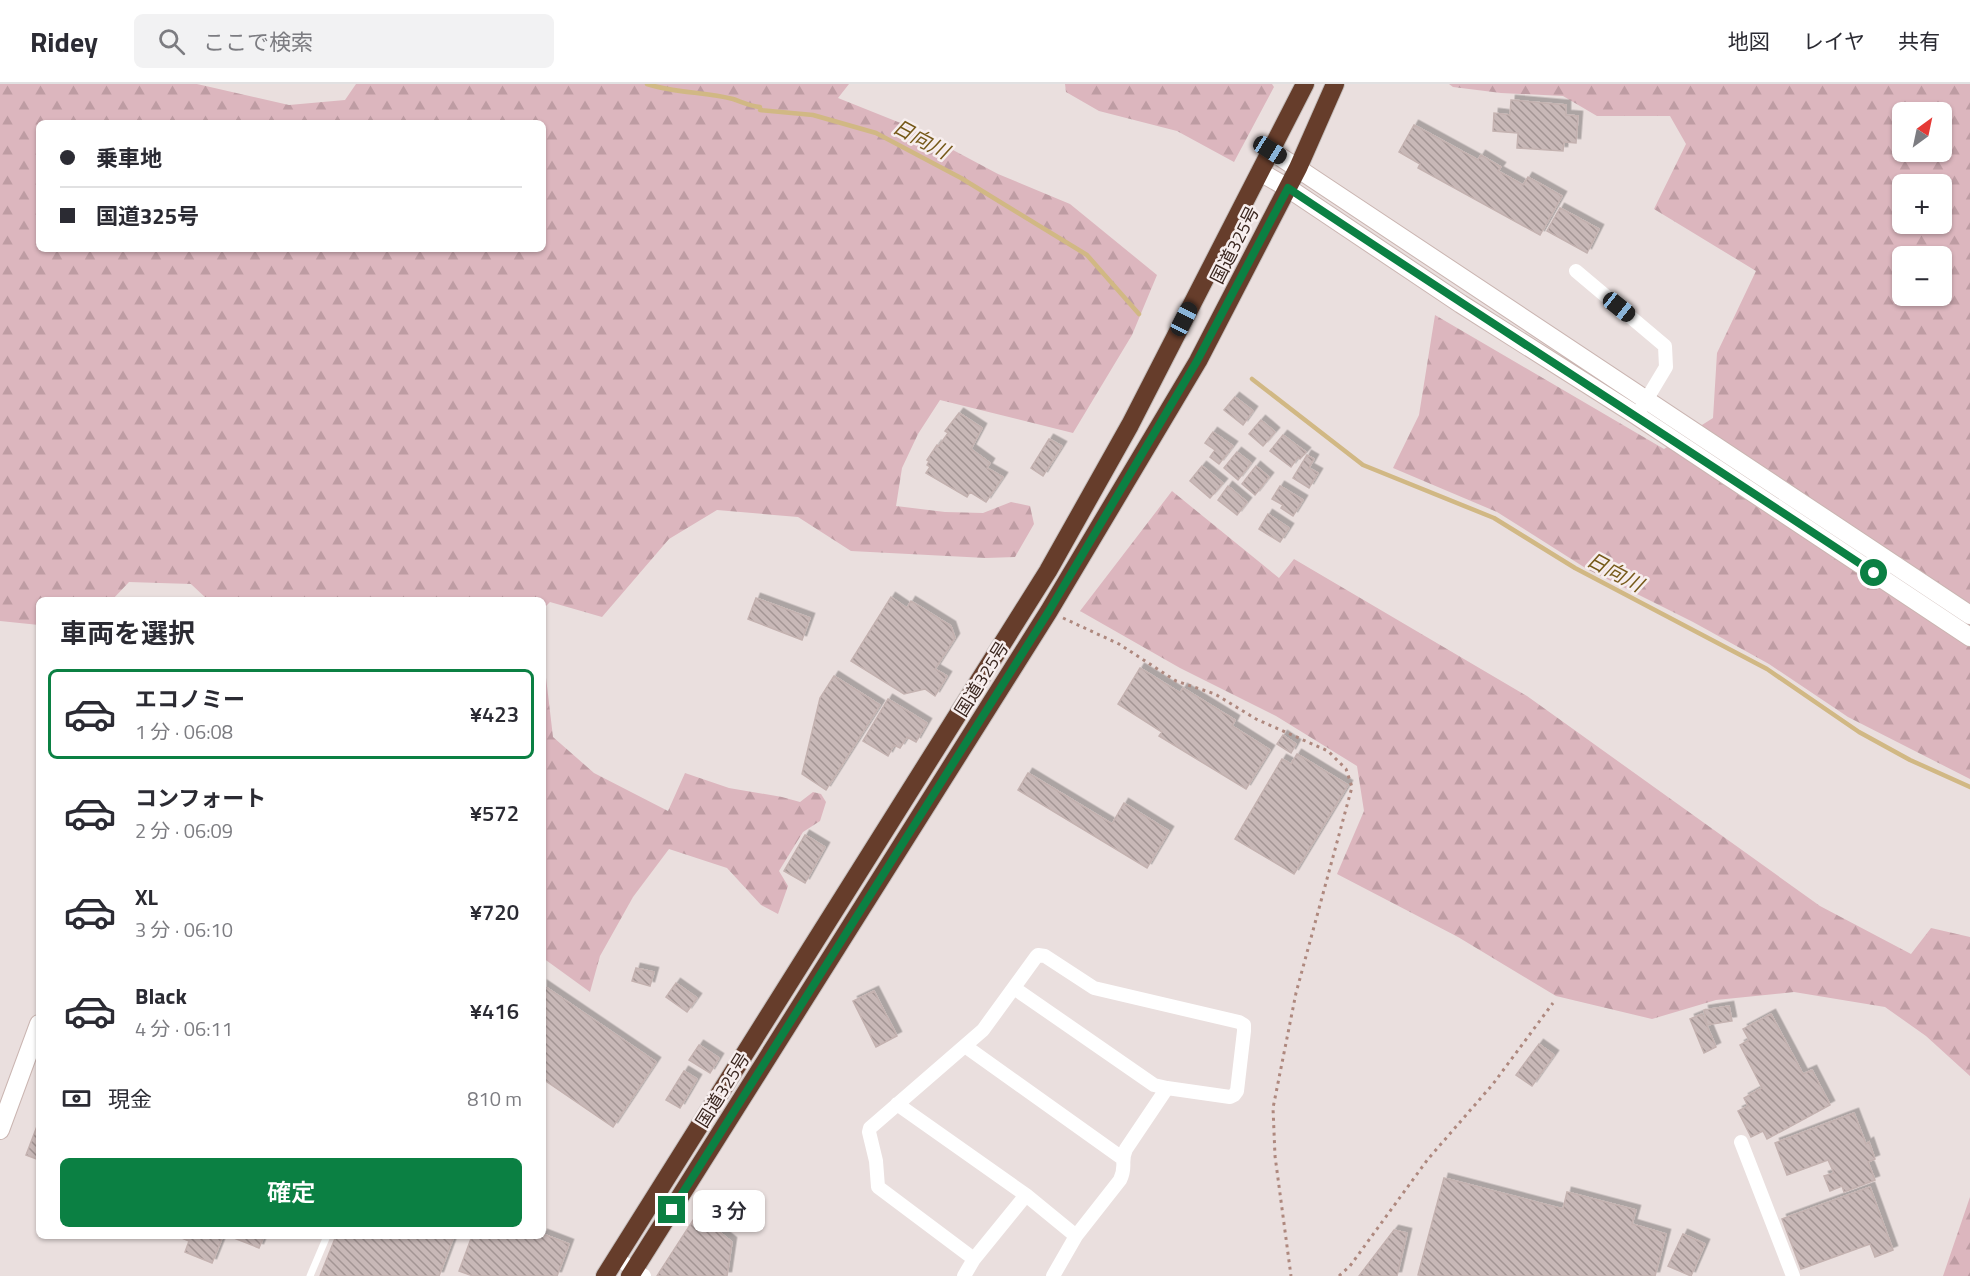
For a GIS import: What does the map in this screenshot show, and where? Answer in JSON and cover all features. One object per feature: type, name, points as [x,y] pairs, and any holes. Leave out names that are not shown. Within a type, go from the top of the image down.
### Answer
[{"type":"highway","name":"国道325号","points":[[605,1276],[1048,572],[1130,425],[1305,84]]},
{"type":"highway","name":"国道325号","points":[[636,1274],[1049,611],[1197,361],[1298,168],[1335,84]]},
{"type":"street","points":[[1270,150],[1970,615]]},
{"type":"street","points":[[1260,172],[1636,415],[1970,637]]},
{"type":"street","points":[[1576,271],[1665,346],[1666,367],[1636,415]]},
{"type":"street","points":[[974,1259],[878,1187],[876,1161],[869,1132],[870,1128],[983,1030],[1036,957],[1041,954],[1094,988],[1239,1022],[1244,1026],[1237,1091],[1230,1097],[1167,1088],[1150,1082],[1014,988]]},
{"type":"street","points":[[0,1130],[36,1032]]},
{"type":"street","points":[[965,1046],[1122,1158]]},
{"type":"street","points":[[1053,1276],[1076,1236],[1120,1180],[1124,1172],[1122,1158],[1167,1088]]},
{"type":"street","points":[[897,1104],[1026,1195],[1076,1236]]},
{"type":"street","points":[[1741,1142],[1793,1276]]},
{"type":"street","points":[[964,1276],[974,1259],[1026,1195]]},
{"type":"street","points":[[616,1258],[636,1274]]},
{"type":"lane","points":[[310,1276],[326,1239]]},
{"type":"path","points":[[1049,611],[1119,644],[1176,681],[1215,694],[1256,719],[1328,751],[1346,769],[1352,787],[1296,993],[1273,1108],[1275,1156],[1291,1276]]},
{"type":"path","points":[[1339,1276],[1350,1266],[1428,1159],[1493,1084],[1553,1003]]},
{"type":"green space","points":[[0,84],[197,84],[289,105],[345,100],[356,84],[849,84],[838,98],[908,126],[998,174],[1070,204],[1157,275],[1132,335],[1073,433],[940,400],[918,434],[902,468],[896,506],[945,512],[983,513],[1011,502],[1030,506],[1034,524],[1015,557],[986,558],[851,551],[798,517],[717,510],[669,539],[602,617],[550,602],[546,606],[546,597],[205,597],[191,584],[129,582],[115,597],[36,597],[36,625],[0,621]]},
{"type":"green space","points":[[1065,84],[1272,84],[1274,87],[1234,162],[1177,131],[1099,111],[1066,92]]},
{"type":"green space","points":[[1449,84],[1970,84],[1970,779],[1848,717],[1769,664],[1693,622],[1587,569],[1497,512],[1393,468],[1419,415],[1435,315],[1664,449],[1713,418],[1717,353],[1756,271],[1654,209],[1686,144],[1670,116],[1597,116],[1563,96],[1501,93],[1453,87]]},
{"type":"green space","points":[[1172,491],[1279,578],[1294,559],[1527,696],[1820,906],[1911,954],[1931,928],[1970,937],[1970,1076],[1926,1036],[1885,1007],[1794,992],[1716,1000],[1652,1019],[1556,996],[1458,937],[1337,874],[1364,811],[1357,766],[1276,716],[1180,668],[1080,611]]},
{"type":"green space","points":[[546,678],[553,737],[594,773],[668,811],[685,773],[729,788],[800,802],[813,792],[821,794],[826,802],[820,821],[803,832],[779,871],[788,886],[778,914],[761,905],[727,868],[669,849],[633,897],[600,956],[590,992],[546,960]]},
{"type":"green space","points":[[1970,1197],[1970,1276],[1943,1276]]},
{"type":"building","points":[[1511,100],[1566,105],[1566,115],[1578,116],[1576,143],[1564,142],[1563,151],[1517,148],[1518,133],[1493,131],[1494,113],[1510,115]]},
{"type":"building","points":[[1414,125],[1478,160],[1481,155],[1501,167],[1498,171],[1523,185],[1528,177],[1562,196],[1540,235],[1418,168],[1420,164],[1399,152]]},
{"type":"building","points":[[1560,208],[1599,229],[1587,253],[1547,231]]},
{"type":"building","points":[[1235,397],[1253,411],[1243,425],[1224,410]]},
{"type":"building","points":[[959,413],[982,428],[971,449],[990,463],[987,468],[1003,477],[986,502],[970,492],[967,497],[926,473],[930,467],[927,465],[929,461],[927,460],[948,433],[945,431]]},
{"type":"building","points":[[1261,420],[1275,432],[1263,446],[1249,434]]},
{"type":"building","points":[[1213,432],[1233,446],[1219,464],[1210,457],[1215,450],[1205,443]]},
{"type":"building","points":[[1283,435],[1306,452],[1300,459],[1298,457],[1291,467],[1270,451]]},
{"type":"building","points":[[1049,439],[1062,446],[1043,476],[1031,468]]},
{"type":"building","points":[[1237,452],[1251,463],[1238,480],[1224,468]]},
{"type":"building","points":[[1307,455],[1314,459],[1309,468],[1318,473],[1309,488],[1293,478]]},
{"type":"building","points":[[1202,466],[1223,483],[1210,498],[1190,481]]},
{"type":"building","points":[[1256,466],[1269,477],[1255,495],[1242,484]]},
{"type":"building","points":[[1228,486],[1247,502],[1237,515],[1218,500]]},
{"type":"building","points":[[1280,486],[1303,500],[1293,516],[1281,508],[1283,505],[1272,499]]},
{"type":"building","points":[[1268,514],[1289,528],[1280,542],[1259,529]]},
{"type":"building","points":[[891,597],[907,608],[911,601],[951,626],[955,638],[935,669],[947,676],[935,696],[925,689],[904,694],[851,661]]},
{"type":"building","points":[[756,598],[810,618],[802,640],[748,619]]},
{"type":"building","points":[[1140,668],[1180,693],[1183,688],[1235,720],[1232,726],[1270,750],[1246,789],[1159,736],[1162,732],[1118,704]]},
{"type":"building","points":[[834,676],[880,705],[826,790],[802,774],[820,698]]},
{"type":"building","points":[[888,699],[927,723],[916,742],[907,737],[900,748],[894,745],[888,756],[863,741]]},
{"type":"building","points":[[1283,735],[1296,744],[1291,753],[1277,744]]},
{"type":"building","points":[[1297,754],[1348,785],[1294,874],[1235,839],[1282,759],[1291,764]]},
{"type":"building","points":[[1028,773],[1112,824],[1124,803],[1169,831],[1147,868],[1018,790]]},
{"type":"building","points":[[805,835],[825,847],[805,883],[784,871]]},
{"type":"building","points":[[636,968],[654,972],[650,986],[632,981]]},
{"type":"building","points":[[676,983],[697,998],[687,1012],[666,997]]},
{"type":"building","points":[[546,987],[656,1062],[613,1127],[546,1081]]},
{"type":"building","points":[[874,991],[897,1036],[876,1047],[853,1001]]},
{"type":"building","points":[[1729,1006],[1732,1021],[1707,1025],[1704,1010]]},
{"type":"building","points":[[1702,1014],[1716,1047],[1704,1053],[1690,1019]]},
{"type":"building","points":[[1771,1014],[1803,1074],[1812,1070],[1830,1105],[1767,1139],[1763,1131],[1751,1137],[1738,1111],[1748,1106],[1744,1098],[1762,1088],[1740,1045],[1749,1040],[1743,1029]]},
{"type":"building","points":[[1539,1044],[1554,1055],[1532,1086],[1516,1075]]},
{"type":"building","points":[[699,1045],[719,1058],[710,1073],[689,1060]]},
{"type":"building","points":[[684,1071],[697,1079],[680,1108],[666,1100]]},
{"type":"building","points":[[1854,1113],[1866,1144],[1869,1142],[1875,1159],[1868,1162],[1875,1180],[1844,1192],[1842,1186],[1830,1191],[1824,1176],[1834,1173],[1828,1160],[1787,1175],[1775,1143]]},
{"type":"building","points":[[36,1129],[36,1159],[26,1155]]},
{"type":"building","points":[[1444,1178],[1563,1209],[1567,1192],[1636,1210],[1632,1224],[1666,1234],[1655,1276],[1418,1275]]},
{"type":"building","points":[[1870,1187],[1893,1250],[1875,1257],[1870,1244],[1801,1269],[1782,1219]]},
{"type":"building","points":[[697,1214],[732,1242],[727,1276],[657,1276]]},
{"type":"building","points":[[1394,1230],[1407,1233],[1397,1276],[1359,1276]]},
{"type":"building","points":[[1683,1234],[1705,1244],[1691,1276],[1668,1266]]},
{"type":"building","points":[[546,1235],[569,1244],[557,1276],[473,1276],[459,1271],[471,1239],[546,1239]]},
{"type":"building","points":[[184,1239],[222,1239],[212,1263],[185,1252],[189,1241]]},
{"type":"building","points":[[236,1239],[263,1239],[259,1248]]},
{"type":"building","points":[[335,1239],[453,1239],[439,1276],[320,1276]]},
{"type":"waterway","name":"日向川","points":[[647,84],[733,99],[760,107],[760,110],[813,115],[876,133],[961,178],[1087,255],[1139,314]]},
{"type":"waterway","name":"日向川","points":[[1252,379],[1363,465],[1494,518],[1575,568],[1767,669],[1859,732],[1910,760],[1970,787]]},
{"type":"route","points":[[672,1210],[1049,611],[1197,361],[1288,188],[1461,304],[1636,415],[1874,573]]}]
